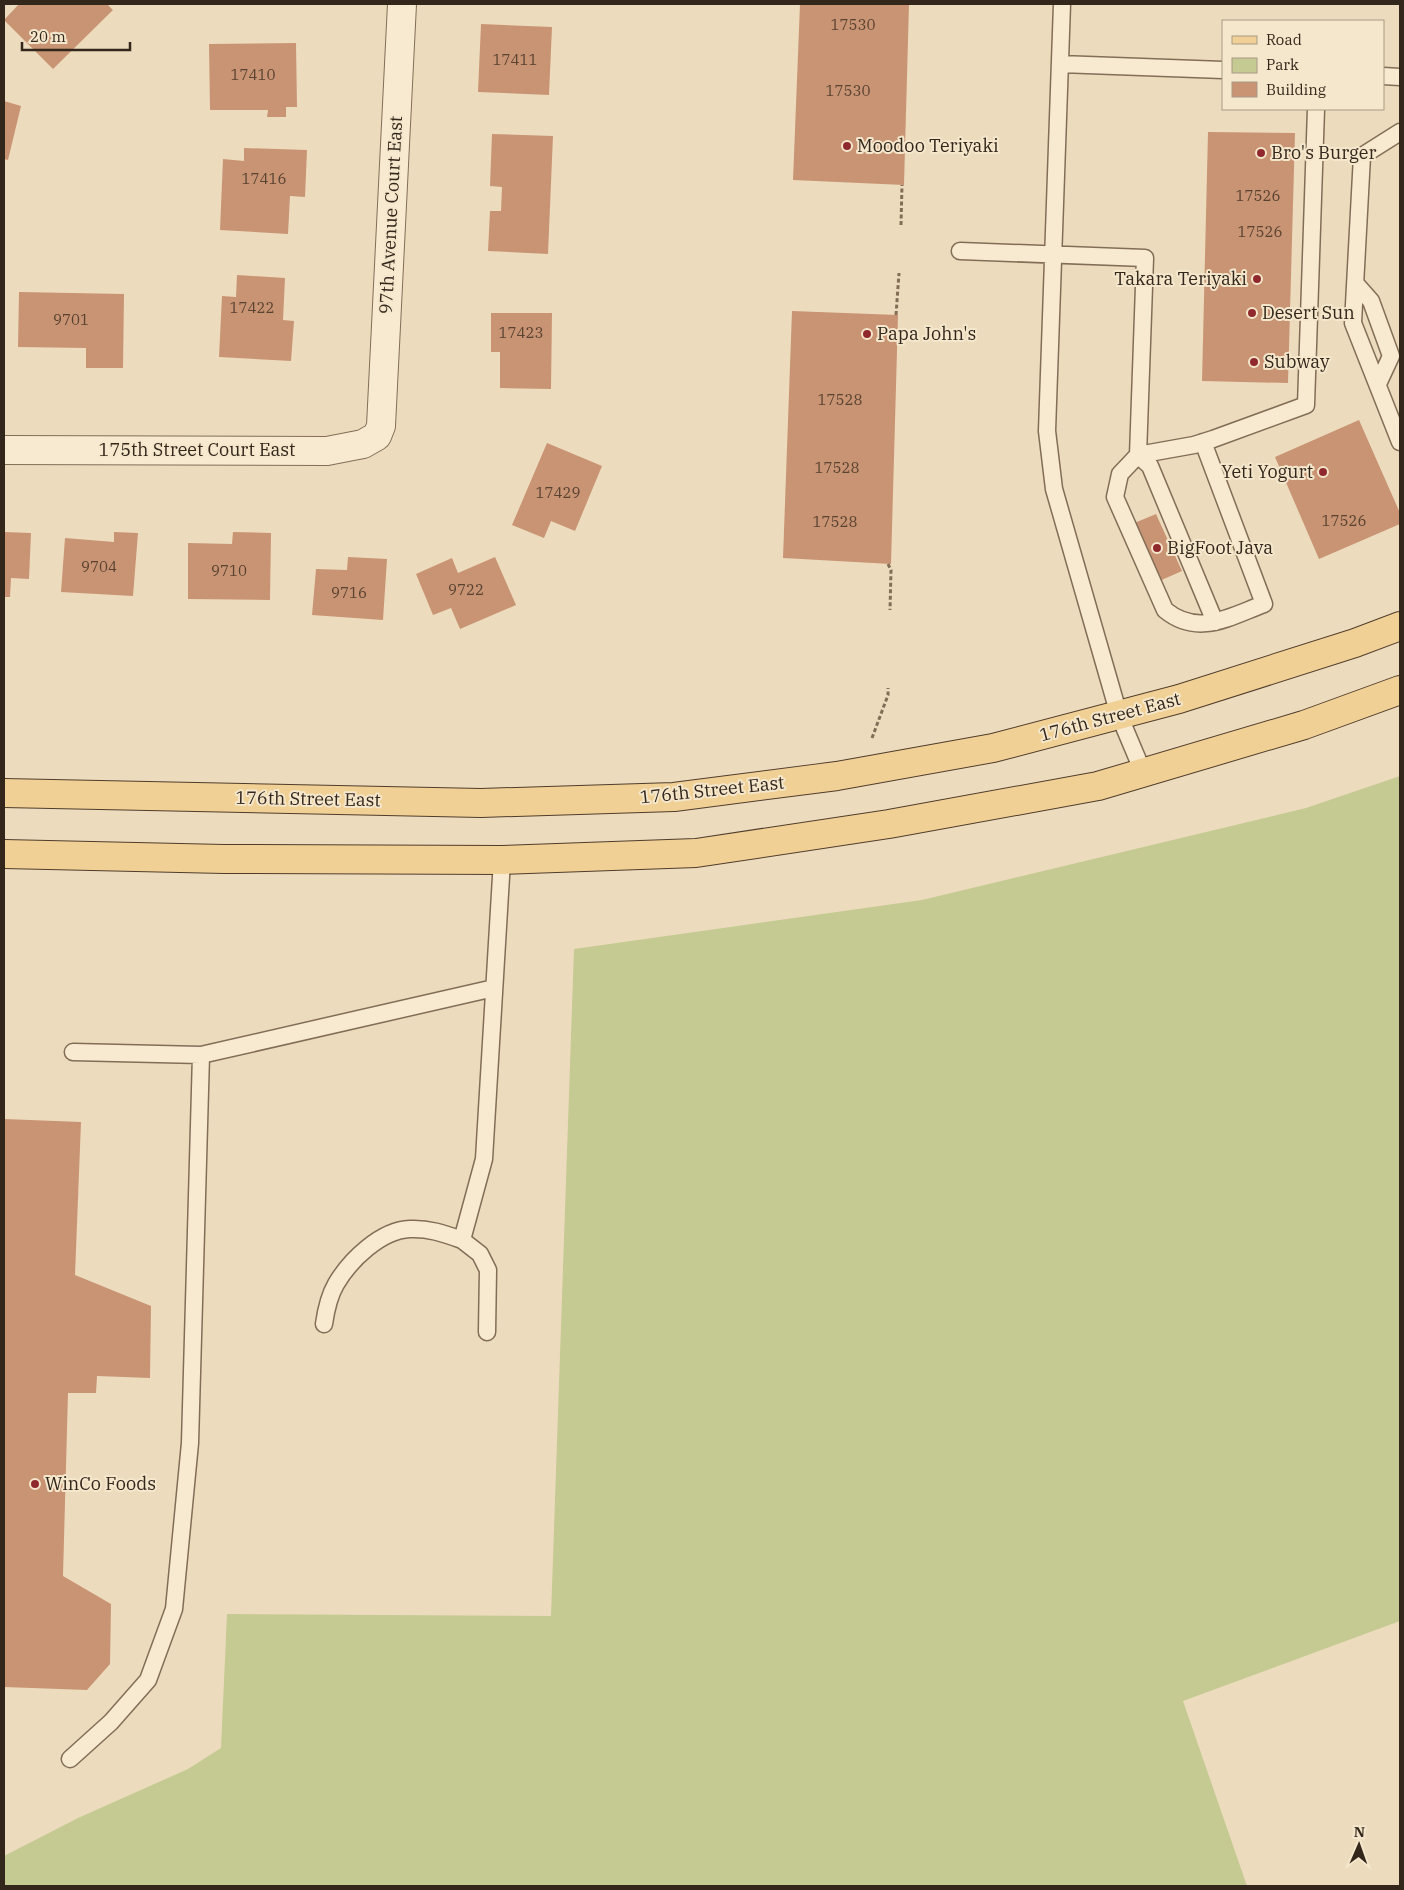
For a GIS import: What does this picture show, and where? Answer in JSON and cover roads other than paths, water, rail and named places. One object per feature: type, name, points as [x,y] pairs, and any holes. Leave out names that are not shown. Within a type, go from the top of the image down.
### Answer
[{"type":"main road","name":"176th Street East","points":[[4,793],[481,803],[674,797],[837,776],[994,748],[1179,699],[1355,643],[1400,626]]},
{"type":"main road","points":[[4,854],[224,859],[502,860],[696,853],[899,822],[1098,786],[1304,725],[1400,690]]},
{"type":"street","name":"97th Avenue Court East","points":[[381,426],[402,4]]},
{"type":"street","name":"175th Street Court East","points":[[4,450],[327,451],[362,444],[378,436],[381,426]]},
{"type":"lane","points":[[1062,4],[1047,431],[1054,489],[1119,715],[1143,772]]},
{"type":"lane","points":[[1060,64],[1222,70]]},
{"type":"lane","points":[[1384,76],[1400,77]]},
{"type":"lane","points":[[1204,442],[1264,604],[1215,622],[1195,625],[1174,617],[1164,610],[1115,497],[1120,474],[1138,455],[1204,442],[1306,405],[1316,110]]},
{"type":"lane","points":[[1400,132],[1362,156],[1353,323],[1400,442]]},
{"type":"lane","points":[[960,251],[1145,258],[1138,455],[1150,466],[1215,622]]},
{"type":"lane","points":[[1356,284],[1371,301],[1391,356],[1378,384]]},
{"type":"lane","points":[[462,1240],[484,1159],[502,860]]},
{"type":"lane","points":[[73,1052],[201,1054],[494,988]]},
{"type":"lane","points":[[70,1759],[111,1722],[148,1680],[174,1609],[190,1443],[201,1054]]},
{"type":"lane","points":[[324,1324],[328,1302],[336,1284],[347,1268],[366,1249],[385,1236],[409,1229],[438,1231],[462,1240],[480,1254],[488,1270],[487,1332]]},
{"type":"place","name":"Moodoo Teriyaki","points":[[847,146]]},
{"type":"place","name":"Bro's Burger","points":[[1261,153]]},
{"type":"place","name":"Takara Teriyaki","points":[[1257,279]]},
{"type":"place","name":"Desert Sun","points":[[1252,313]]},
{"type":"place","name":"Papa John's","points":[[867,334]]},
{"type":"place","name":"Subway","points":[[1254,362]]},
{"type":"place","name":"Yeti Yogurt","points":[[1323,472]]},
{"type":"place","name":"BigFoot Java","points":[[1157,548]]},
{"type":"place","name":"WinCo Foods","points":[[35,1484]]}]
